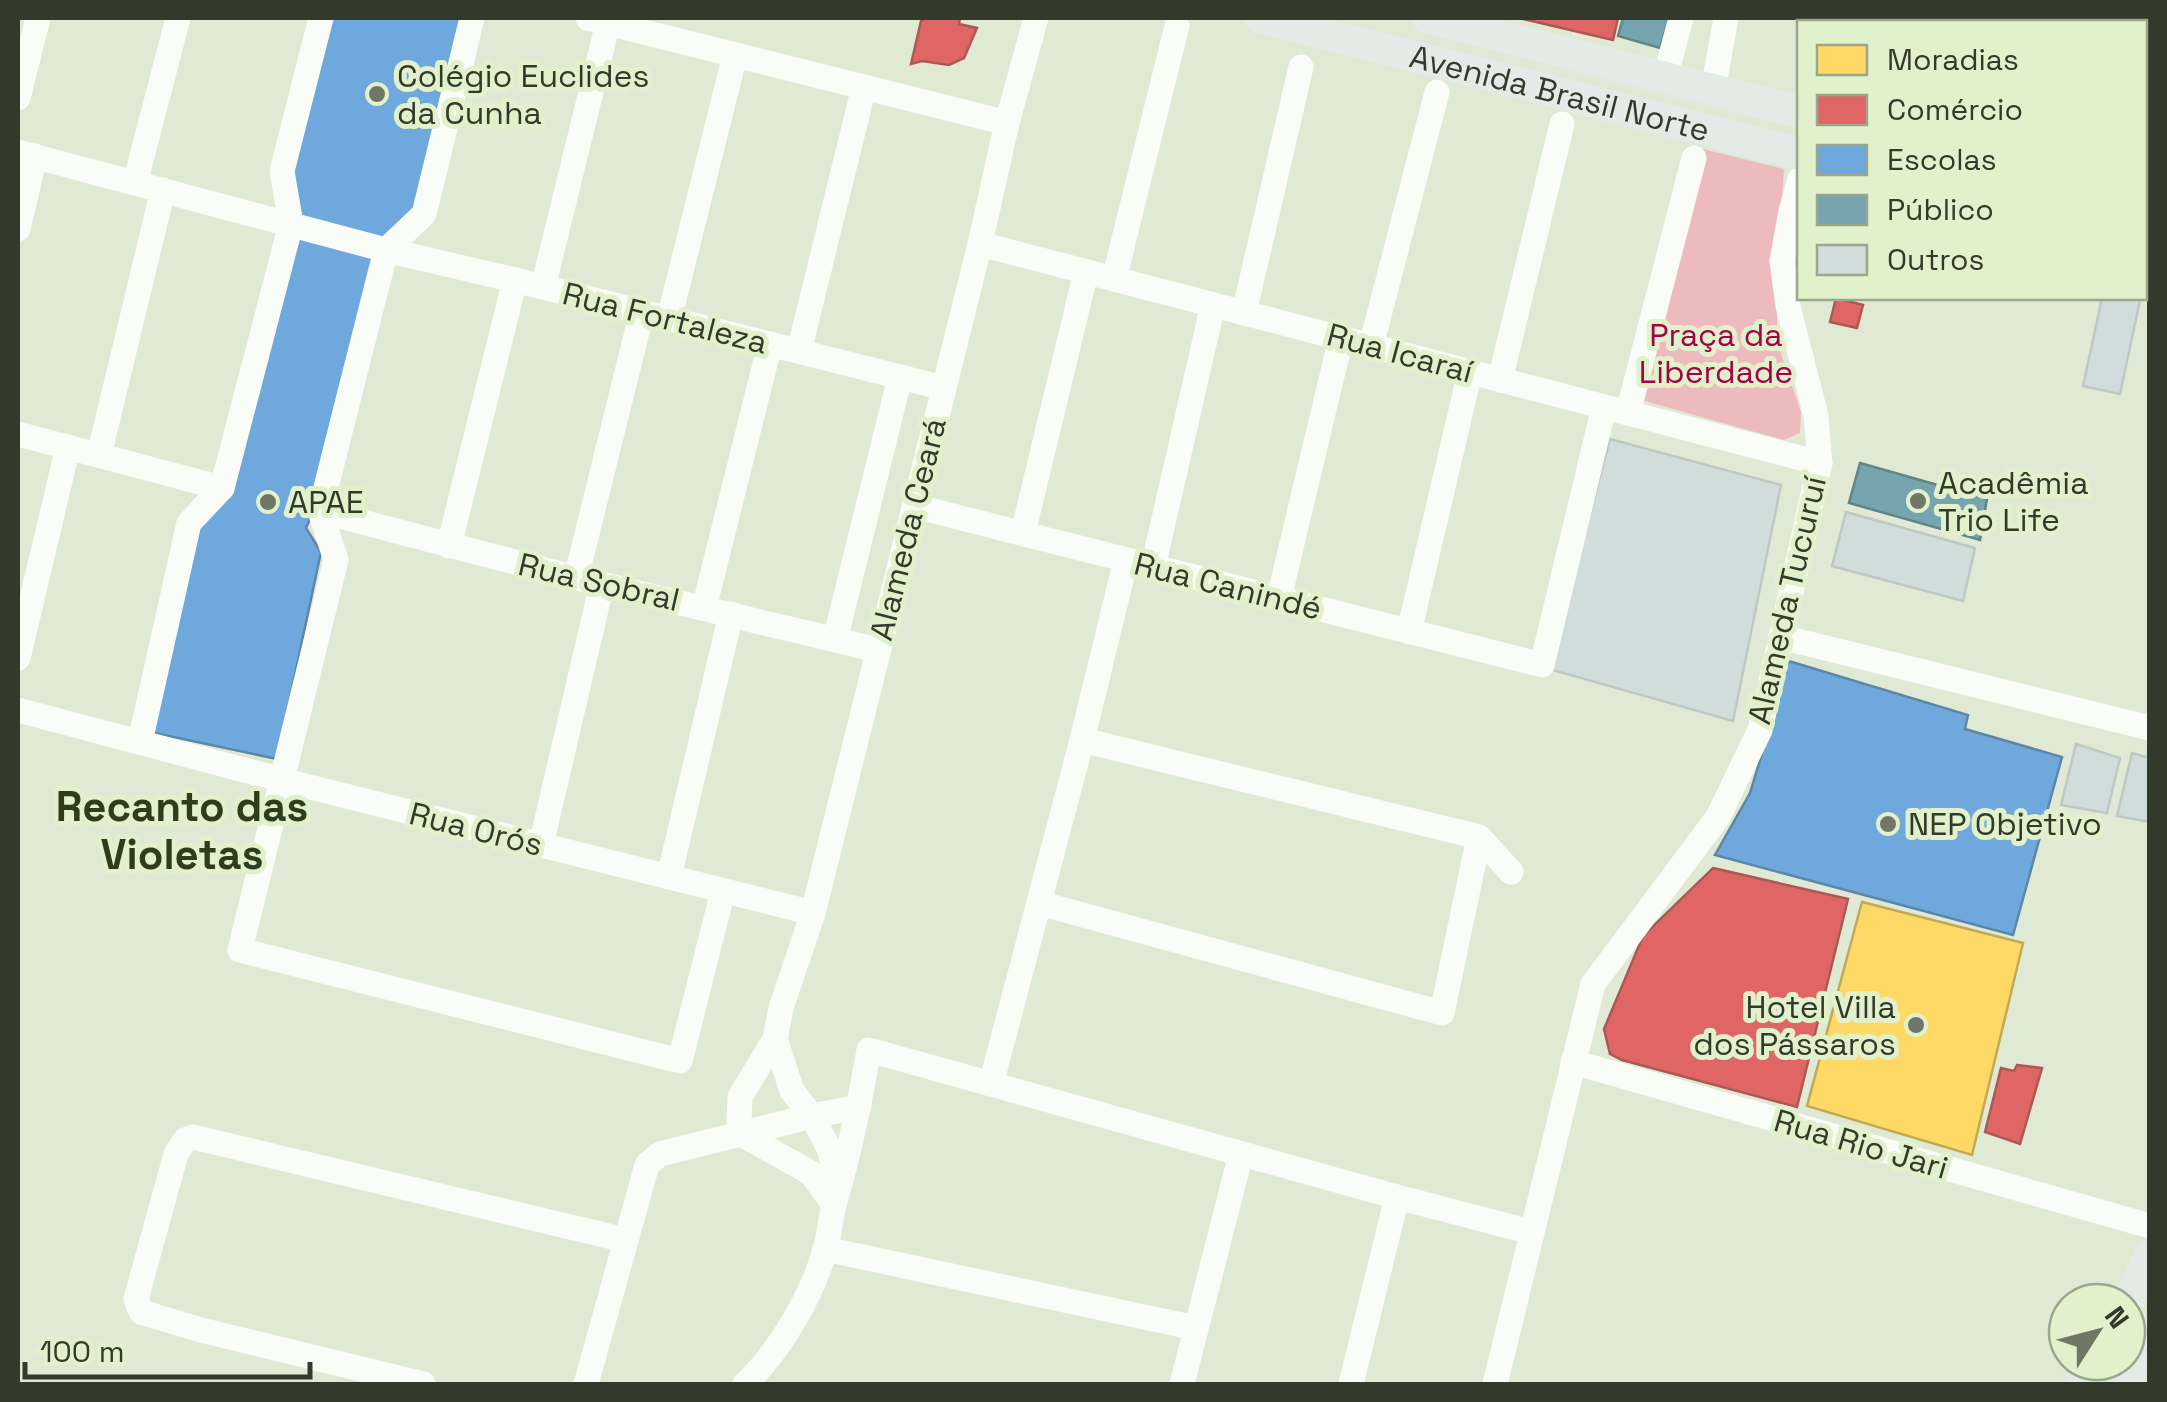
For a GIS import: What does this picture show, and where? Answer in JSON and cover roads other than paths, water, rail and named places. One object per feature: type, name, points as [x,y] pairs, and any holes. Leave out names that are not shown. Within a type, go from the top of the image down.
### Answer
[{"type":"main road","name":"Avenida Brasil Norte","points":[[1261,18],[1797,153]]},
{"type":"main road","name":"Avenida Brasil Norte","points":[[1428,18],[1797,111]]},
{"type":"main road","points":[[2138,1282],[2150,1255]]},
{"type":"main road","points":[[2124,1384],[2150,1336]]},
{"type":"street","points":[[18,98],[38,18]]},
{"type":"street","points":[[135,183],[178,18]]},
{"type":"street","points":[[140,742],[189,523],[222,488],[291,224],[282,171],[321,18]]},
{"type":"street","points":[[472,18],[424,214],[386,250],[320,511],[336,560],[240,950],[680,1061],[723,890]]},
{"type":"street","name":"Alameda Ceará","points":[[775,1039],[781,1008],[813,913],[1036,18]]},
{"type":"street","points":[[1665,78],[1681,18]]},
{"type":"street","points":[[1713,90],[1726,18]]},
{"type":"street","points":[[543,287],[598,20],[1008,123]]},
{"type":"street","points":[[1114,279],[1178,26]]},
{"type":"street","points":[[670,319],[736,55]]},
{"type":"street","points":[[1244,313],[1300,68]]},
{"type":"street","points":[[799,352],[864,87]]},
{"type":"street","points":[[1371,346],[1436,92]]},
{"type":"street","points":[[1500,380],[1562,124]]},
{"type":"street","points":[[18,229],[26,154]]},
{"type":"street","name":"Rua Fortaleza","points":[[26,154],[386,250],[944,388]]},
{"type":"street","points":[[1616,410],[1694,158]]},
{"type":"street","points":[[99,455],[163,190]]},
{"type":"street","name":"Alameda Tucuruí","points":[[1494,1384],[1593,984],[1718,817],[1760,730],[1820,463],[1816,416],[1788,306],[1782,261],[1797,190]]},
{"type":"street","name":"Rua Icaraí","points":[[980,244],[1820,463]]},
{"type":"street","points":[[1023,533],[1086,272]]},
{"type":"street","points":[[449,546],[515,280]]},
{"type":"street","points":[[1154,566],[1214,305]]},
{"type":"street","points":[[576,578],[642,312]]},
{"type":"street","points":[[1279,598],[1341,338]]},
{"type":"street","points":[[704,608],[770,344]]},
{"type":"street","points":[[1410,632],[1470,372]]},
{"type":"street","points":[[835,640],[900,377]]},
{"type":"street","name":"Rua Canindé","points":[[914,506],[1542,666],[1616,410]]},
{"type":"street","points":[[18,434],[222,488]]},
{"type":"street","points":[[18,658],[68,447]]},
{"type":"street","name":"Rua Sobral","points":[[320,511],[576,578],[878,650]]},
{"type":"street","points":[[991,1084],[1126,560]]},
{"type":"street","points":[[541,845],[602,584]]},
{"type":"street","points":[[669,877],[731,614]]},
{"type":"street","points":[[1781,637],[2150,728]]},
{"type":"street","name":"Rua Orós","points":[[18,710],[813,913]]},
{"type":"street","points":[[1082,740],[1479,837],[1511,872]]},
{"type":"street","points":[[1039,903],[1442,1013],[1479,837]]},
{"type":"street","points":[[775,1039],[792,1092],[812,1116],[830,1151],[836,1198]]},
{"type":"street","points":[[775,1039],[740,1098],[741,1134],[810,1173],[836,1198]]},
{"type":"street","points":[[745,1384],[764,1366],[806,1298],[825,1249],[869,1050],[1396,1198],[1532,1232]]},
{"type":"street","name":"Rua Rio Jari","points":[[1573,1062],[2150,1226]]},
{"type":"street","points":[[740,1098],[756,1091],[792,1092]]},
{"type":"street","points":[[586,1384],[647,1165],[660,1154],[859,1108]]},
{"type":"street","points":[[423,1384],[142,1312],[136,1299],[176,1154],[185,1140],[192,1137],[624,1240]]},
{"type":"street","points":[[1182,1384],[1241,1154]]},
{"type":"street","points":[[1351,1384],[1396,1198]]},
{"type":"street","points":[[825,1249],[1196,1328]]},
{"type":"place","name":"Colégio Euclides da Cunha","points":[[377,94]]},
{"type":"place","name":"Acadêmia Trio Life","points":[[1918,501]]},
{"type":"place","name":"APAE","points":[[268,502]]},
{"type":"place","name":"NEP Objetivo","points":[[1888,824]]},
{"type":"place","name":"Hotel Villa dos Pássaros","points":[[1916,1025]]},
{"type":"district","name":"Recanto das Violetas","points":[[182,830]]},
{"type":"park label","name":"Praça da Liberdade","points":[[1716,354]]}]
